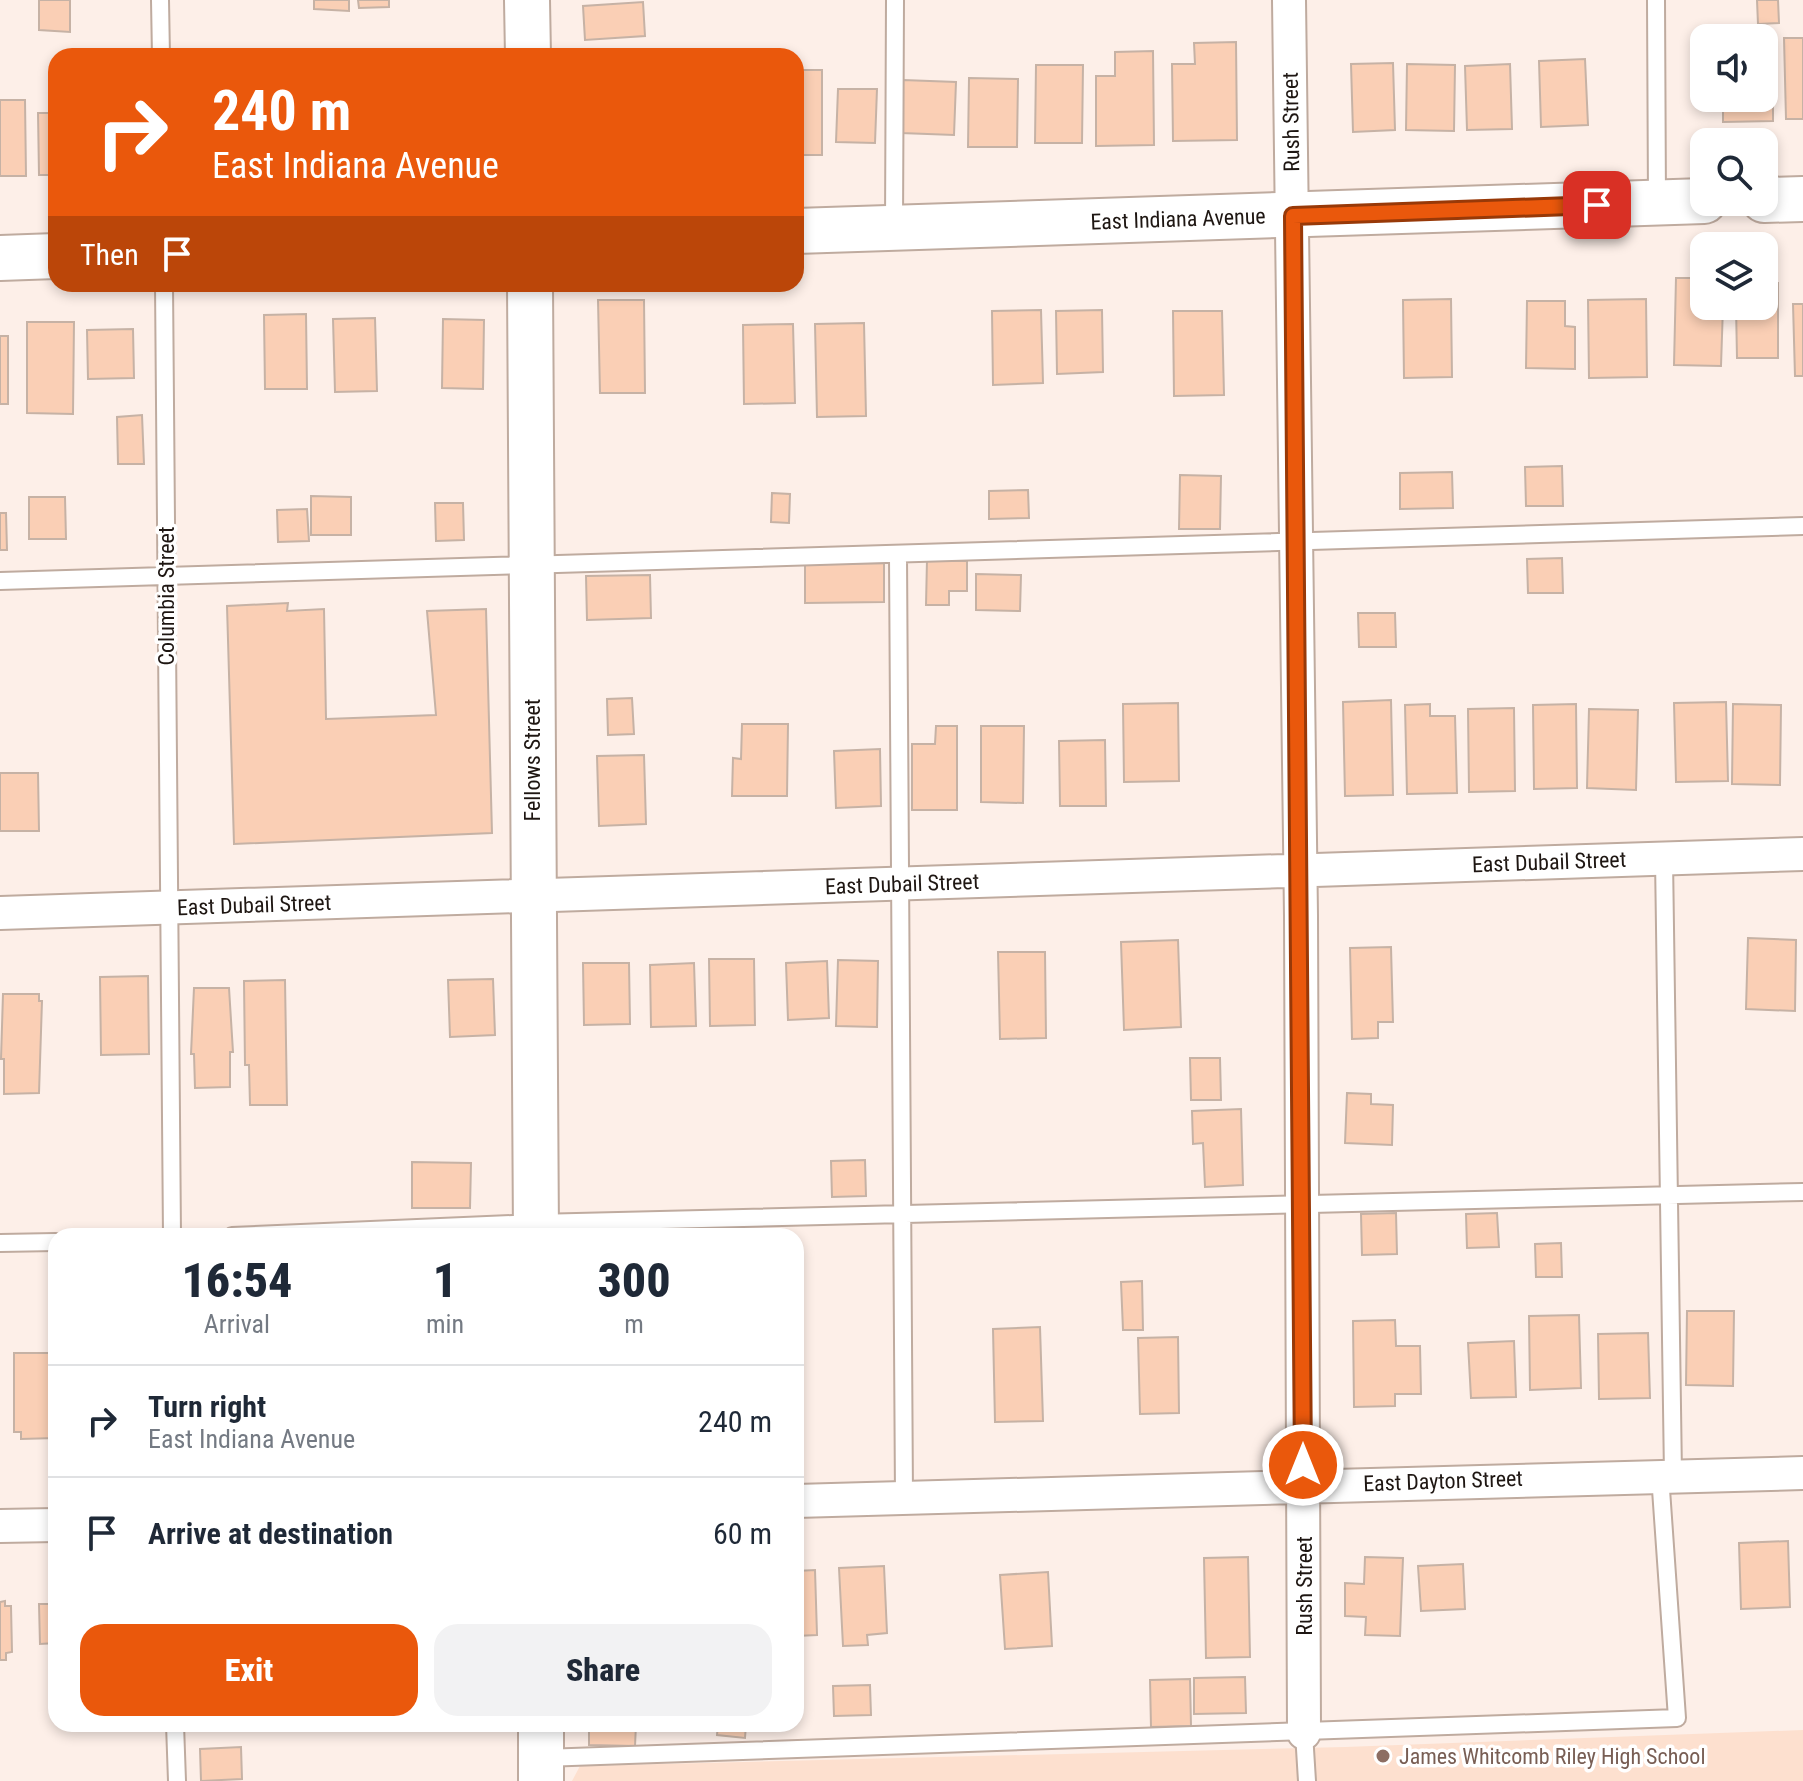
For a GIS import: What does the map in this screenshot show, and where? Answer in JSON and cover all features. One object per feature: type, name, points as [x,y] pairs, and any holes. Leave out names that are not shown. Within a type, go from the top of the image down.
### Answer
[{"type":"street","points":[[527,0],[528,48]]},
{"type":"street","name":"Rush Street","points":[[1289,0],[1303,1207],[1304,1733]]},
{"type":"street","points":[[1778,200],[1803,199]]},
{"type":"street","name":"East Indiana Avenue","points":[[804,231],[1690,202]]},
{"type":"street","points":[[0,258],[48,256]]},
{"type":"street","name":"Fellows Street","points":[[530,292],[536,1228]]},
{"type":"street","name":"East Dubail Street","points":[[0,913],[1803,854]]},
{"type":"street","name":"East Dayton Street","points":[[804,1501],[1803,1473]]},
{"type":"street","points":[[0,1526],[48,1525]]},
{"type":"lane","points":[[160,0],[161,48]]},
{"type":"lane","points":[[894,228],[895,0]]},
{"type":"lane","points":[[1656,0],[1657,203]]},
{"type":"lane","name":"Columbia Street","points":[[164,292],[172,1228]]},
{"type":"lane","points":[[0,581],[1803,526]]},
{"type":"lane","points":[[898,556],[904,1497]]},
{"type":"lane","points":[[541,1755],[1304,1733],[1677,1718],[1666,1475],[1669,1194],[1664,859]]},
{"type":"lane","points":[[559,1228],[904,1213],[1303,1207],[1803,1192]]},
{"type":"lane","points":[[0,1243],[48,1242]]},
{"type":"lane","points":[[175,1732],[177,1781]]},
{"type":"lane","points":[[1304,1733],[1307,1781]]},
{"type":"shaded area","name":"James Whitcomb Riley High School","points":[[1803,1730],[1803,1781],[572,1781],[580,1766],[1345,1747]]},
{"type":"building","points":[[39,0],[70,0],[70,32],[39,30]]},
{"type":"building","points":[[314,0],[349,0],[349,11],[314,9]]},
{"type":"building","points":[[358,0],[389,0],[389,7],[359,8]]},
{"type":"building","points":[[1757,0],[1778,0],[1779,23],[1758,24]]},
{"type":"building","points":[[643,2],[645,36],[585,40],[583,6]]},
{"type":"building","points":[[1784,38],[1803,38],[1803,119],[1786,119]]},
{"type":"building","points":[[1236,42],[1237,140],[1173,141],[1172,64],[1195,64],[1194,43]]},
{"type":"building","points":[[1153,51],[1154,145],[1096,146],[1096,76],[1115,76],[1115,52]]},
{"type":"building","points":[[1585,59],[1588,125],[1541,127],[1539,61]]},
{"type":"building","points":[[1393,63],[1395,130],[1353,132],[1351,64]]},
{"type":"building","points":[[1407,64],[1455,65],[1454,131],[1406,130]]},
{"type":"building","points":[[1510,64],[1512,129],[1467,130],[1465,66]]},
{"type":"building","points":[[1036,65],[1083,65],[1082,143],[1035,143]]},
{"type":"building","points":[[804,70],[822,70],[822,155],[804,155]]},
{"type":"building","points":[[969,78],[1018,79],[1017,147],[968,147]]},
{"type":"building","points":[[903,80],[956,82],[954,135],[901,133]]},
{"type":"building","points":[[838,89],[877,89],[875,143],[836,142]]},
{"type":"building","points":[[0,100],[25,100],[26,176],[0,176]]},
{"type":"building","points":[[1723,112],[1773,112],[1773,121],[1723,122]]},
{"type":"building","points":[[38,113],[48,113],[48,175],[39,175]]},
{"type":"building","points":[[1676,278],[1690,278],[1690,320],[1723,320],[1721,366],[1674,365]]},
{"type":"building","points":[[1451,299],[1452,377],[1404,378],[1403,300]]},
{"type":"building","points":[[1646,299],[1647,377],[1589,378],[1588,300]]},
{"type":"building","points":[[598,300],[644,300],[645,393],[600,393]]},
{"type":"building","points":[[1527,301],[1565,301],[1565,326],[1575,327],[1575,369],[1526,368]]},
{"type":"building","points":[[1793,304],[1803,304],[1803,376],[1795,376]]},
{"type":"building","points":[[1041,310],[1043,383],[993,385],[992,311]]},
{"type":"building","points":[[1102,310],[1103,372],[1057,374],[1056,311]]},
{"type":"building","points":[[1173,311],[1222,311],[1224,395],[1174,396]]},
{"type":"building","points":[[306,314],[307,389],[265,389],[264,315]]},
{"type":"building","points":[[375,318],[377,391],[335,392],[333,319]]},
{"type":"building","points":[[443,319],[484,320],[483,389],[442,388]]},
{"type":"building","points":[[1736,320],[1778,320],[1778,358],[1737,358]]},
{"type":"building","points":[[27,322],[74,322],[73,414],[27,413]]},
{"type":"building","points":[[864,323],[866,416],[817,417],[815,324]]},
{"type":"building","points":[[793,324],[795,403],[744,404],[743,325]]},
{"type":"building","points":[[133,329],[134,378],[88,379],[87,330]]},
{"type":"building","points":[[0,336],[8,336],[8,404],[0,404]]},
{"type":"building","points":[[142,415],[144,464],[118,464],[117,417]]},
{"type":"building","points":[[1562,466],[1563,506],[1526,506],[1525,467]]},
{"type":"building","points":[[1452,472],[1453,508],[1400,509],[1400,473]]},
{"type":"building","points":[[1180,475],[1221,476],[1220,529],[1179,529]]},
{"type":"building","points":[[1028,490],[1029,518],[989,519],[989,491]]},
{"type":"building","points":[[772,493],[790,494],[789,523],[771,522]]},
{"type":"building","points":[[311,496],[351,497],[351,535],[311,535]]},
{"type":"building","points":[[29,497],[65,497],[66,539],[29,539]]},
{"type":"building","points":[[435,503],[463,503],[464,540],[436,541]]},
{"type":"building","points":[[307,509],[309,541],[278,542],[277,510]]},
{"type":"building","points":[[0,513],[6,513],[7,550],[0,550]]},
{"type":"building","points":[[1562,558],[1563,593],[1528,593],[1527,559]]},
{"type":"building","points":[[927,560],[967,561],[967,591],[949,591],[949,605],[926,605]]},
{"type":"building","points":[[884,563],[884,602],[805,603],[805,564]]},
{"type":"building","points":[[976,574],[1021,575],[1020,611],[976,610]]},
{"type":"building","points":[[650,575],[651,618],[587,620],[586,576]]},
{"type":"building","points":[[288,603],[287,611],[324,609],[326,719],[436,715],[427,611],[486,609],[492,833],[234,844],[227,606]]},
{"type":"building","points":[[1358,613],[1395,613],[1396,647],[1359,647]]},
{"type":"building","points":[[632,698],[634,734],[608,735],[607,699]]},
{"type":"building","points":[[1391,700],[1393,795],[1345,796],[1343,702]]},
{"type":"building","points":[[1726,702],[1728,781],[1676,782],[1674,703]]},
{"type":"building","points":[[1178,703],[1179,781],[1124,782],[1123,704]]},
{"type":"building","points":[[1430,704],[1430,716],[1455,716],[1457,793],[1407,794],[1405,705]]},
{"type":"building","points":[[1576,704],[1577,788],[1534,789],[1533,705]]},
{"type":"building","points":[[1733,704],[1781,705],[1780,785],[1732,784]]},
{"type":"building","points":[[1514,708],[1515,791],[1469,792],[1468,709]]},
{"type":"building","points":[[1589,709],[1638,710],[1636,790],[1587,788]]},
{"type":"building","points":[[742,724],[788,724],[787,796],[732,796],[733,758],[741,759]]},
{"type":"building","points":[[936,726],[957,726],[957,810],[912,810],[912,744],[935,744]]},
{"type":"building","points":[[981,726],[1024,726],[1023,803],[981,802]]},
{"type":"building","points":[[1105,740],[1106,806],[1060,806],[1059,741]]},
{"type":"building","points":[[880,749],[881,806],[836,808],[834,751]]},
{"type":"building","points":[[644,755],[646,824],[599,826],[597,756]]},
{"type":"building","points":[[0,773],[38,773],[39,831],[0,831]]},
{"type":"building","points":[[1748,938],[1796,940],[1795,1011],[1746,1009]]},
{"type":"building","points":[[1178,940],[1181,1027],[1124,1030],[1121,942]]},
{"type":"building","points":[[1391,947],[1393,1022],[1378,1022],[1378,1038],[1352,1039],[1350,948]]},
{"type":"building","points":[[998,952],[1045,952],[1046,1038],[1000,1039]]},
{"type":"building","points":[[709,959],[754,959],[755,1025],[710,1026]]},
{"type":"building","points":[[838,960],[878,961],[877,1027],[836,1026]]},
{"type":"building","points":[[827,961],[829,1018],[788,1020],[786,963]]},
{"type":"building","points":[[583,963],[629,963],[630,1024],[584,1025]]},
{"type":"building","points":[[694,963],[696,1026],[651,1027],[650,965]]},
{"type":"building","points":[[148,976],[149,1054],[101,1055],[100,977]]},
{"type":"building","points":[[493,979],[495,1035],[450,1037],[448,980]]},
{"type":"building","points":[[285,980],[287,1105],[250,1105],[249,1065],[245,1065],[244,981]]},
{"type":"building","points":[[194,988],[229,988],[233,1052],[230,1052],[230,1087],[195,1088],[194,1054],[191,1054]]},
{"type":"building","points":[[3,994],[39,994],[39,1001],[42,1001],[39,1093],[4,1094],[4,1059],[1,1059]]},
{"type":"building","points":[[1190,1058],[1220,1058],[1221,1100],[1191,1100]]},
{"type":"building","points":[[1347,1093],[1371,1094],[1371,1104],[1393,1105],[1392,1145],[1345,1143]]},
{"type":"building","points":[[1241,1109],[1243,1185],[1205,1187],[1203,1143],[1193,1144],[1192,1111]]},
{"type":"building","points":[[865,1160],[866,1196],[832,1197],[831,1161]]},
{"type":"building","points":[[412,1162],[471,1163],[470,1208],[412,1208]]},
{"type":"building","points":[[1396,1213],[1397,1254],[1362,1255],[1361,1214]]},
{"type":"building","points":[[1497,1213],[1499,1247],[1467,1248],[1466,1214]]},
{"type":"building","points":[[1561,1243],[1562,1277],[1536,1277],[1535,1244]]},
{"type":"building","points":[[1142,1281],[1143,1330],[1123,1330],[1121,1282]]},
{"type":"building","points":[[1687,1311],[1734,1311],[1733,1386],[1686,1385]]},
{"type":"building","points":[[1579,1315],[1581,1388],[1530,1390],[1529,1316]]},
{"type":"building","points":[[1395,1320],[1396,1346],[1420,1346],[1421,1394],[1395,1394],[1395,1406],[1354,1407],[1353,1321]]},
{"type":"building","points":[[1040,1327],[1043,1421],[995,1422],[993,1329]]},
{"type":"building","points":[[1648,1333],[1650,1398],[1599,1399],[1598,1334]]},
{"type":"building","points":[[1178,1337],[1179,1413],[1140,1414],[1138,1338]]},
{"type":"building","points":[[1514,1341],[1516,1397],[1471,1398],[1468,1343]]},
{"type":"building","points":[[14,1353],[48,1353],[48,1438],[21,1439],[21,1432],[14,1432]]},
{"type":"building","points":[[1788,1541],[1790,1607],[1741,1609],[1739,1543]]},
{"type":"building","points":[[1248,1557],[1250,1657],[1206,1658],[1204,1558]]},
{"type":"building","points":[[1365,1557],[1403,1558],[1400,1636],[1365,1635],[1366,1617],[1345,1616],[1345,1583],[1364,1584]]},
{"type":"building","points":[[1463,1564],[1465,1609],[1421,1611],[1418,1566]]},
{"type":"building","points":[[884,1566],[887,1633],[867,1635],[868,1645],[843,1646],[839,1568]]},
{"type":"building","points":[[815,1570],[817,1635],[804,1636],[804,1571]]},
{"type":"building","points":[[1048,1572],[1052,1646],[1005,1649],[1000,1575]]},
{"type":"building","points":[[5,1601],[5,1606],[11,1606],[12,1652],[6,1653],[6,1660],[0,1660],[0,1602]]},
{"type":"building","points":[[39,1604],[48,1604],[48,1644],[40,1644]]},
{"type":"building","points":[[1245,1677],[1246,1713],[1194,1714],[1194,1678]]},
{"type":"building","points":[[1190,1679],[1191,1726],[1151,1727],[1150,1680]]},
{"type":"building","points":[[870,1685],[871,1715],[834,1716],[833,1686]]},
{"type":"building","points":[[589,1732],[636,1732],[635,1746],[589,1745]]},
{"type":"building","points":[[717,1732],[745,1732],[745,1738],[717,1735]]},
{"type":"building","points":[[241,1747],[242,1779],[201,1781],[200,1749]]},
{"type":"place","name":"James Whitcomb Riley High School","points":[[1383,1756]]},
{"type":"route","points":[[1303,1465],[1293,216],[1597,205]]}]
